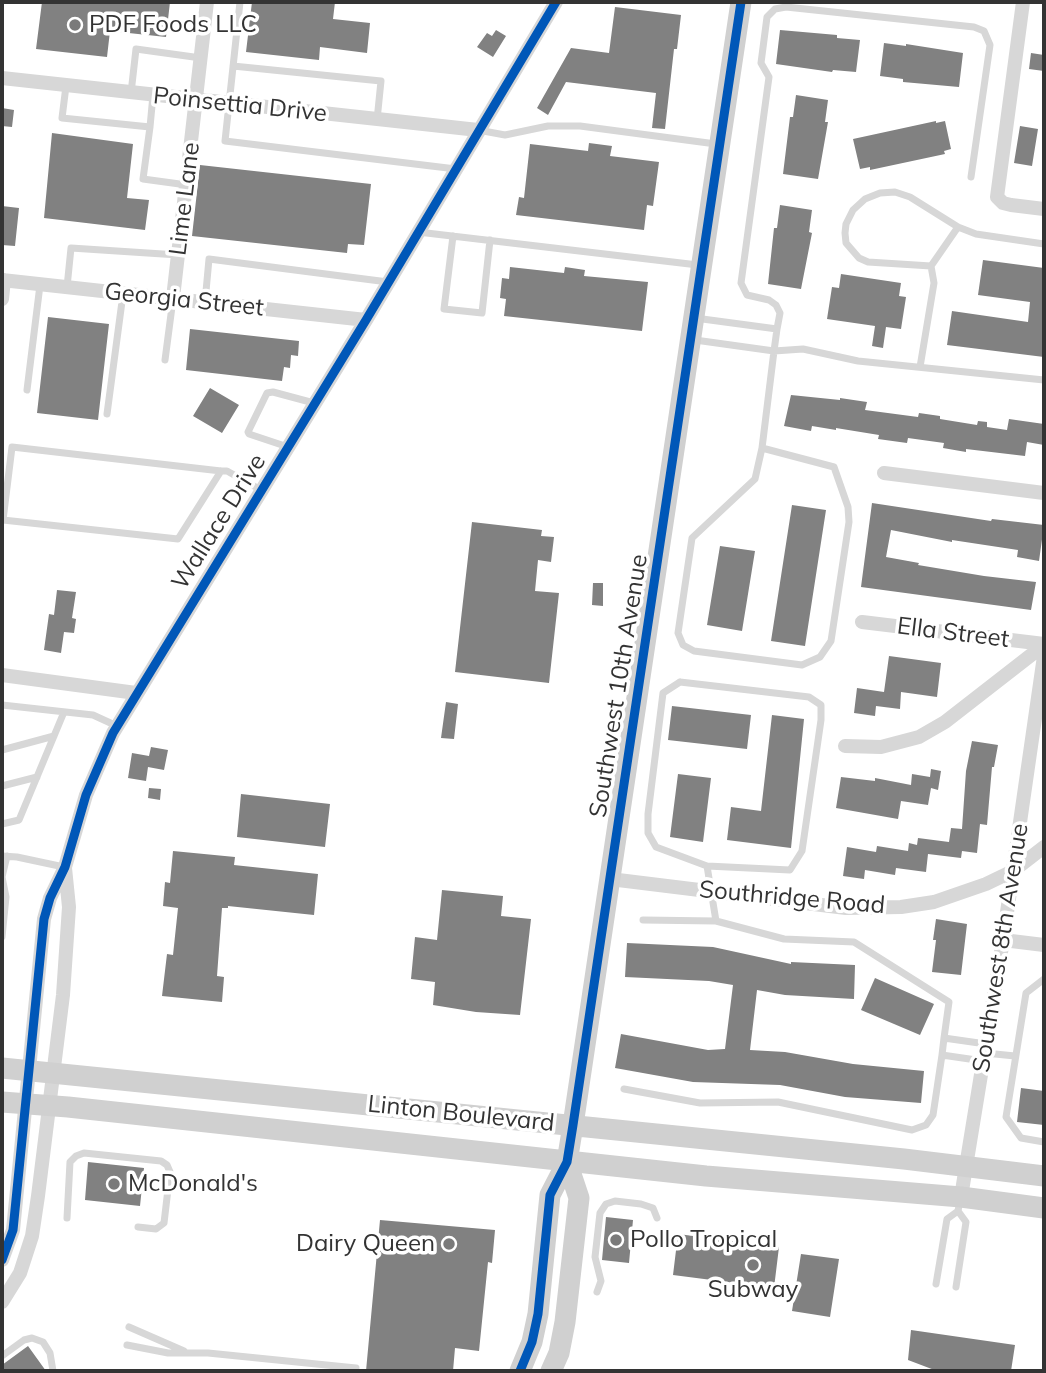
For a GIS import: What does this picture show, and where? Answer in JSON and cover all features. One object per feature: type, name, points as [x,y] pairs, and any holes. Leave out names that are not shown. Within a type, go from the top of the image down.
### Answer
[{"type":"main road","name":"Southwest 10th Avenue","points":[[520,1371],[533,1342],[538,1314],[550,1195],[567,1161],[573,1125],[741,2]]},
{"type":"main road","name":"Linton Boulevard","points":[[2,1068],[967,1165],[1044,1176]]},
{"type":"main road","name":"Linton Boulevard","points":[[2,1102],[959,1204],[1044,1208]]},
{"type":"main road","name":"Southwest 10th Avenue","points":[[551,1371],[559,1353],[565,1322],[579,1198],[567,1161]]},
{"type":"street","name":"Lime Lane","points":[[173,298],[208,2]]},
{"type":"street","name":"Wallace Drive","points":[[2,1259],[13,1230],[44,919],[50,898],[65,867],[86,795],[117,726],[136,693],[366,320],[556,2]]},
{"type":"street","points":[[1023,2],[997,197],[1003,203],[1044,209]]},
{"type":"street","name":"Poinsettia Drive","points":[[2,79],[478,130]]},
{"type":"street","points":[[2,299],[3,280]]},
{"type":"street","name":"Georgia Street","points":[[3,280],[366,320]]},
{"type":"street","points":[[884,473],[1044,493]]},
{"type":"street","name":"Ella Street","points":[[862,622],[1044,645]]},
{"type":"street","points":[[845,746],[881,747],[919,737],[945,722],[1044,645]]},
{"type":"street","name":"Southwest 8th Avenue","points":[[959,1204],[1003,940],[1044,656]]},
{"type":"street","points":[[2,675],[136,693]]},
{"type":"street","name":"Southridge Road","points":[[610,879],[846,908],[901,907],[934,902],[966,892],[1013,871],[1044,847]]},
{"type":"street","name":"Wallace Drive","points":[[2,1302],[20,1273],[32,1236],[63,995],[69,907],[65,867]]},
{"type":"street","points":[[1003,940],[1044,945]]},
{"type":"lane","points":[[240,2],[225,141],[456,169]]},
{"type":"lane","points":[[762,448],[834,467],[848,507],[849,522],[831,641],[820,657],[802,665],[694,651],[683,645],[678,633],[692,538],[755,479],[762,448],[780,313],[776,304],[769,300],[747,295],[741,283],[769,77],[761,63],[767,17],[775,9],[786,7],[974,27],[984,31],[990,45],[971,177]]},
{"type":"lane","points":[[131,93],[136,49],[201,58]]},
{"type":"lane","points":[[233,66],[381,81],[377,120]]},
{"type":"lane","points":[[66,86],[62,118],[150,127]]},
{"type":"lane","points":[[153,95],[144,179],[187,185]]},
{"type":"lane","points":[[478,130],[505,135],[548,127],[580,126],[720,145]]},
{"type":"lane","points":[[931,266],[868,262],[859,258],[846,243],[846,224],[853,210],[865,199],[880,193],[895,192],[910,197],[958,227],[976,234],[1044,244]]},
{"type":"lane","points":[[920,367],[934,283],[931,266],[958,227]]},
{"type":"lane","points":[[418,232],[702,265]]},
{"type":"lane","points":[[453,236],[444,309],[482,313],[490,240]]},
{"type":"lane","points":[[67,287],[71,248],[178,256]]},
{"type":"lane","points":[[205,302],[209,259],[388,282]]},
{"type":"lane","points":[[27,390],[41,284]]},
{"type":"lane","points":[[107,414],[123,293]]},
{"type":"lane","points":[[165,360],[173,298]]},
{"type":"lane","points":[[694,317],[777,329]]},
{"type":"lane","points":[[691,339],[774,351],[803,349],[858,361],[1044,380]]},
{"type":"lane","points":[[288,447],[248,432],[267,393],[273,391],[314,403]]},
{"type":"lane","points":[[221,471],[178,539],[3,520],[12,447],[227,471],[261,490]]},
{"type":"lane","points":[[680,682],[809,697],[821,705],[821,720],[802,851],[790,870],[707,866],[656,847],[648,833],[663,693],[680,682]]},
{"type":"lane","points":[[2,705],[93,715],[117,726]]},
{"type":"lane","points":[[2,824],[19,820],[64,712]]},
{"type":"lane","points":[[2,750],[54,736]]},
{"type":"lane","points":[[2,786],[37,777]]},
{"type":"lane","points":[[2,937],[6,897],[2,877],[5,856],[65,867]]},
{"type":"lane","points":[[707,866],[716,921]]},
{"type":"lane","points":[[625,1089],[700,1103],[778,1102],[912,1130],[926,1125],[933,1115],[949,1002],[854,942],[784,939],[716,921],[643,920]]},
{"type":"lane","points":[[1044,979],[1026,993],[1006,1117],[1021,1138],[1044,1142]]},
{"type":"lane","points":[[944,1038],[985,1053]]},
{"type":"lane","points":[[942,1055],[985,1053],[1015,1056]]},
{"type":"lane","points":[[67,1218],[70,1162],[76,1156],[84,1153],[161,1160],[170,1172],[164,1223],[156,1229],[138,1227]]},
{"type":"lane","points":[[597,1292],[601,1281],[594,1257],[600,1213],[606,1204],[615,1201],[641,1204],[653,1208],[657,1218]]},
{"type":"lane","points":[[936,1284],[947,1219],[959,1204]]},
{"type":"lane","points":[[956,1287],[966,1222],[959,1204]]},
{"type":"lane","points":[[129,1327],[184,1351]]},
{"type":"lane","points":[[2,1356],[24,1340],[32,1338],[43,1342],[50,1353],[53,1371]]},
{"type":"lane","points":[[127,1345],[168,1353],[184,1351],[356,1368]]},
{"type":"building","name":"PDF Foods LLC","points":[[42,2],[170,2],[166,37],[110,31],[107,57],[36,49]]},
{"type":"building","points":[[252,2],[335,2],[333,19],[370,23],[367,53],[320,47],[319,60],[246,52]]},
{"type":"building","points":[[615,7],[681,15],[677,49],[674,49],[665,129],[652,128],[656,93],[566,82],[548,115],[537,108],[571,48],[609,53]]},
{"type":"building","points":[[496,30],[506,36],[493,57],[477,47],[487,33],[492,36]]},
{"type":"building","points":[[780,30],[837,35],[837,38],[860,40],[856,72],[832,72],[776,64]]},
{"type":"building","points":[[884,43],[963,53],[959,87],[903,82],[903,79],[880,76]]},
{"type":"building","points":[[1031,53],[1044,55],[1044,71],[1029,69]]},
{"type":"building","points":[[796,95],[828,100],[825,122],[828,122],[818,179],[783,174],[790,117],[793,117]]},
{"type":"building","points":[[2,108],[14,110],[12,127],[2,126]]},
{"type":"building","points":[[945,121],[951,149],[944,151],[945,154],[870,170],[870,167],[860,169],[853,139]]},
{"type":"building","points":[[1020,126],[1038,129],[1032,166],[1014,163]]},
{"type":"building","points":[[52,133],[133,144],[127,198],[149,200],[145,230],[44,218]]},
{"type":"building","points":[[589,143],[612,146],[610,156],[659,162],[653,206],[647,205],[644,230],[516,215],[519,197],[524,198],[530,144],[588,151]]},
{"type":"building","points":[[200,165],[371,184],[364,245],[348,244],[347,253],[192,236]]},
{"type":"building","points":[[780,205],[812,210],[809,232],[812,233],[801,289],[768,284],[774,228],[777,228]]},
{"type":"building","points":[[2,206],[19,208],[15,246],[2,245]]},
{"type":"building","points":[[983,260],[1044,268],[1044,357],[947,345],[952,311],[1028,322],[1030,302],[978,295]]},
{"type":"building","points":[[510,267],[564,273],[565,267],[585,270],[584,276],[648,282],[642,331],[504,316],[506,299],[500,298],[502,278],[509,279]]},
{"type":"building","points":[[841,274],[901,283],[899,296],[906,297],[901,329],[886,327],[883,348],[872,346],[875,326],[827,319],[832,287],[839,288]]},
{"type":"building","points":[[48,317],[109,324],[98,420],[37,413]]},
{"type":"building","points":[[190,329],[299,341],[298,356],[291,355],[290,368],[284,367],[282,381],[186,370]]},
{"type":"building","points":[[210,388],[239,405],[222,433],[193,416]]},
{"type":"building","points":[[791,395],[867,402],[865,410],[918,417],[919,413],[977,425],[978,421],[987,422],[987,427],[1007,430],[1009,419],[1044,424],[1044,445],[1027,442],[1025,456],[966,449],[966,452],[943,448],[944,443],[908,438],[907,443],[836,428],[812,426],[811,431],[784,426]]},
{"type":"building","points":[[872,503],[991,521],[1044,525],[1039,561],[1017,557],[1018,550],[952,542],[891,530],[886,557],[984,576],[1036,582],[1031,610],[861,587]]},
{"type":"building","points":[[792,505],[826,510],[805,646],[771,641]]},
{"type":"building","points":[[472,522],[542,530],[541,536],[554,537],[551,562],[538,560],[535,591],[559,593],[549,683],[455,672]]},
{"type":"building","points":[[720,546],[755,551],[742,631],[707,625]]},
{"type":"building","points":[[593,583],[603,583],[603,606],[592,605]]},
{"type":"building","points":[[57,590],[76,592],[72,618],[76,619],[74,633],[64,632],[61,653],[44,650],[49,614],[54,615]]},
{"type":"building","points":[[889,656],[941,663],[937,697],[901,692],[900,709],[876,706],[875,716],[854,713],[857,688],[884,692]]},
{"type":"building","points":[[446,702],[458,704],[454,739],[441,738]]},
{"type":"building","points":[[672,706],[751,715],[747,749],[668,740]]},
{"type":"building","points":[[772,715],[804,719],[791,848],[727,840],[731,807],[761,811]]},
{"type":"building","points":[[972,741],[998,745],[992,767],[987,825],[980,824],[977,853],[962,851],[961,858],[928,854],[926,872],[896,868],[895,875],[865,870],[864,879],[843,876],[847,847],[876,852],[877,846],[908,851],[909,843],[917,845],[918,838],[949,842],[951,828],[962,829],[966,771]]},
{"type":"building","points":[[151,747],[168,750],[164,770],[148,767],[146,781],[128,778],[132,753],[149,756]]},
{"type":"building","points":[[931,769],[941,771],[938,790],[931,788],[928,805],[901,801],[898,819],[836,808],[841,777],[875,781],[875,778],[911,785],[912,774],[930,777]]},
{"type":"building","points":[[678,774],[711,778],[703,842],[670,837]]},
{"type":"building","points":[[149,788],[161,789],[160,800],[148,798]]},
{"type":"building","points":[[241,794],[330,804],[325,847],[237,837]]},
{"type":"building","points":[[173,851],[235,857],[234,865],[318,874],[314,915],[228,906],[222,908],[217,976],[224,977],[222,1002],[162,996],[167,954],[173,955],[178,908],[163,906],[165,882],[170,883]]},
{"type":"building","points":[[442,890],[503,896],[501,916],[531,919],[520,1015],[433,1005],[435,982],[411,979],[415,937],[437,940]]},
{"type":"building","points":[[936,919],[967,924],[961,975],[932,972]]},
{"type":"building","points":[[627,943],[713,947],[791,964],[855,965],[854,999],[785,995],[757,990],[750,1050],[785,1052],[853,1064],[924,1071],[921,1103],[845,1097],[780,1085],[693,1082],[615,1068],[621,1034],[708,1050],[725,1049],[733,985],[709,981],[625,977]]},
{"type":"building","points":[[875,978],[934,1004],[920,1035],[861,1010]]},
{"type":"building","points":[[1021,1088],[1044,1091],[1044,1125],[1017,1122]]},
{"type":"building","name":"McDonald's","points":[[88,1162],[144,1168],[140,1206],[85,1200]]},
{"type":"building","name":"Pollo Tropical","points":[[606,1217],[633,1220],[629,1263],[602,1260]]},
{"type":"building","points":[[380,1220],[495,1230],[492,1263],[488,1262],[479,1351],[455,1348],[453,1371],[366,1371]]},
{"type":"building","points":[[678,1234],[779,1247],[774,1288],[673,1275]]},
{"type":"building","points":[[801,1254],[839,1259],[830,1317],[792,1311]]},
{"type":"building","points":[[911,1330],[1015,1345],[1011,1371],[937,1371],[908,1360]]},
{"type":"building","points":[[28,1346],[46,1371],[2,1371],[2,1365]]},
{"type":"cycle path","points":[[2,1260],[13,1230],[44,919],[50,898],[65,867],[86,795],[113,733],[366,320],[556,2]]},
{"type":"cycle path","points":[[520,1371],[532,1342],[538,1314],[550,1195],[567,1162],[573,1125],[741,2]]},
{"type":"place","name":"PDF Foods LLC","points":[[75,25]]},
{"type":"place","name":"McDonald's","points":[[114,1184]]},
{"type":"place","name":"Pollo Tropical","points":[[616,1240]]},
{"type":"place","name":"Dairy Queen","points":[[449,1244]]},
{"type":"place","name":"Subway","points":[[753,1265]]}]
